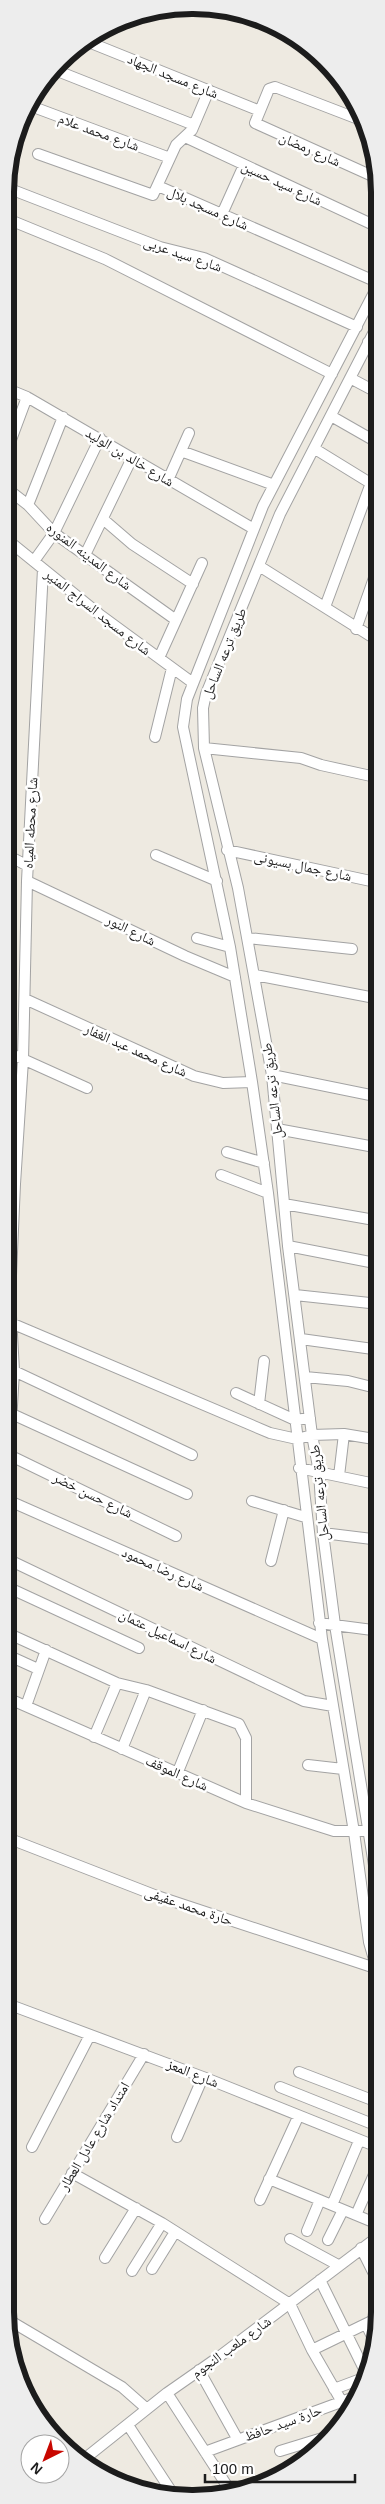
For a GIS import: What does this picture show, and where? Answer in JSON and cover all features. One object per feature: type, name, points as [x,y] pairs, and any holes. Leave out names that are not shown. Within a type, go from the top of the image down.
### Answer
[{"type":"street","name":"شارع مسجد الجهاد","points":[[93,44],[260,111]]},
{"type":"street","points":[[61,72],[194,125]]},
{"type":"street","points":[[260,111],[268,89],[275,86],[355,118]]},
{"type":"street","points":[[158,186],[178,142],[185,137],[194,125],[209,90]]},
{"type":"street","name":"شارع محمد علام","points":[[35,108],[170,158]]},
{"type":"street","name":"شارع رمضان","points":[[260,111],[255,121],[256,125],[371,175]]},
{"type":"street","name":"شارع سيد حسين","points":[[185,137],[371,224]]},
{"type":"street","name":"شارع مسجد بلال","points":[[38,154],[151,196],[158,186],[371,279]]},
{"type":"street","points":[[222,214],[244,165]]},
{"type":"street","name":"شارع سيد عربى","points":[[14,190],[160,247],[204,258],[357,327]]},
{"type":"street","points":[[14,222],[105,259],[332,374]]},
{"type":"street","name":"طريق ترعه الساحل","points":[[371,298],[274,485],[254,529],[185,705],[184,739],[230,947],[252,1082],[268,1193],[299,1468],[319,1623],[354,1832],[371,1951]]},
{"type":"street","name":"طريق ترعه الساحل","points":[[371,336],[280,514],[206,694],[203,708],[204,748],[227,850],[238,888],[272,1075],[288,1246],[312,1435],[320,1472],[323,1533],[335,1625],[371,1815]]},
{"type":"street","points":[[350,378],[371,389]]},
{"type":"street","name":"شارع خالد بن الوليد","points":[[14,392],[100,438],[168,480],[254,529]]},
{"type":"street","points":[[14,432],[27,397]]},
{"type":"street","points":[[331,416],[371,439]]},
{"type":"street","points":[[28,505],[63,417]]},
{"type":"street","points":[[168,480],[189,433]]},
{"type":"street","points":[[34,560],[54,533],[100,438]]},
{"type":"street","points":[[315,449],[371,484]]},
{"type":"street","points":[[181,451],[274,485]]},
{"type":"street","points":[[85,555],[132,458]]},
{"type":"street","name":"شارع المدينه المنوره","points":[[14,494],[28,505],[54,533],[176,620]]},
{"type":"street","points":[[325,607],[371,496]]},
{"type":"street","points":[[103,519],[132,544],[193,584]]},
{"type":"street","name":"شارع مسجد السراج المنير","points":[[14,545],[172,668],[193,682]]},
{"type":"street","points":[[159,658],[202,563]]},
{"type":"street","points":[[259,566],[371,637]]},
{"type":"street","name":"شارع محطه المياه","points":[[14,1160],[18,1138],[23,1060],[27,881],[43,569]]},
{"type":"street","points":[[356,629],[371,586]]},
{"type":"street","points":[[154,737],[172,668]]},
{"type":"street","points":[[204,748],[301,758],[321,765],[371,776]]},
{"type":"street","name":"شارع جمال بسيونى","points":[[227,850],[371,881]]},
{"type":"street","points":[[156,855],[217,882]]},
{"type":"street","points":[[14,859],[28,866]]},
{"type":"street","name":"شارع النور","points":[[27,881],[185,956],[235,977]]},
{"type":"street","points":[[197,938],[230,947]]},
{"type":"street","points":[[248,938],[352,949]]},
{"type":"street","points":[[255,975],[371,997]]},
{"type":"street","name":"شارع محمد عبد الغفار","points":[[25,999],[194,1076],[222,1082],[252,1082]]},
{"type":"street","points":[[14,1056],[87,1088]]},
{"type":"street","points":[[272,1075],[371,1096]]},
{"type":"street","points":[[14,1084],[21,1087]]},
{"type":"street","points":[[277,1128],[371,1146]]},
{"type":"street","points":[[14,1136],[18,1138]]},
{"type":"street","points":[[228,1152],[264,1163]]},
{"type":"street","points":[[221,1175],[268,1193]]},
{"type":"street","points":[[284,1204],[371,1219]]},
{"type":"street","points":[[288,1246],[371,1262]]},
{"type":"street","points":[[295,1295],[371,1303]]},
{"type":"street","points":[[14,1331],[270,1433],[297,1439],[312,1435],[344,1434],[371,1438]]},
{"type":"street","points":[[300,1339],[371,1349]]},
{"type":"street","points":[[259,1404],[264,1361]]},
{"type":"street","points":[[14,1371],[192,1455]]},
{"type":"street","points":[[305,1377],[348,1381],[371,1387]]},
{"type":"street","points":[[236,1393],[295,1420],[310,1418]]},
{"type":"street","points":[[14,1415],[187,1494]]},
{"type":"street","points":[[339,1476],[344,1434]]},
{"type":"street","name":"شارع حسن خضر","points":[[14,1457],[176,1536]]},
{"type":"street","points":[[299,1468],[371,1483]]},
{"type":"street","points":[[252,1501],[305,1517]]},
{"type":"street","name":"شارع رضا محمود","points":[[14,1504],[322,1639]]},
{"type":"street","points":[[272,1560],[284,1510]]},
{"type":"street","points":[[323,1533],[371,1539]]},
{"type":"street","name":"شارع اسماعيل عثمان","points":[[14,1562],[304,1701],[333,1706]]},
{"type":"street","points":[[14,1590],[139,1648]]},
{"type":"street","points":[[319,1623],[371,1630]]},
{"type":"street","points":[[14,1636],[117,1683],[146,1690],[239,1724],[246,1738],[246,1803]]},
{"type":"street","points":[[26,1706],[46,1650]]},
{"type":"street","points":[[14,1658],[38,1669]]},
{"type":"street","points":[[94,1737],[117,1683]]},
{"type":"street","points":[[122,1749],[146,1690]]},
{"type":"street","name":"شارع الموقف","points":[[14,1701],[246,1803],[334,1831],[371,1831]]},
{"type":"street","points":[[177,1774],[203,1710]]},
{"type":"street","points":[[308,1765],[343,1769]]},
{"type":"street","name":"حارة محمد عفيفى","points":[[14,1840],[157,1896],[371,1967]]},
{"type":"street","name":"شارع المعز","points":[[14,2006],[144,2054],[371,2145]]},
{"type":"street","points":[[32,2147],[90,2035]]},
{"type":"street","name":"امتداد شارع عادل العطار","points":[[45,2219],[144,2054]]},
{"type":"street","points":[[299,2072],[371,2100]]},
{"type":"street","points":[[177,2136],[203,2077]]},
{"type":"street","points":[[280,2088],[371,2123]]},
{"type":"street","points":[[260,2200],[298,2116]]},
{"type":"street","points":[[332,2205],[359,2141]]},
{"type":"street","points":[[72,2173],[162,2223],[290,2304],[312,2350],[342,2402]]},
{"type":"street","points":[[269,2180],[371,2221]]},
{"type":"street","points":[[356,2215],[371,2182]]},
{"type":"street","points":[[307,2232],[320,2200]]},
{"type":"street","points":[[105,2258],[136,2208]]},
{"type":"street","points":[[328,2240],[342,2210]]},
{"type":"street","points":[[132,2271],[162,2223]]},
{"type":"street","points":[[152,2269],[175,2232]]},
{"type":"street","points":[[290,2239],[338,2265]]},
{"type":"street","name":"شارع ملعب النجوم","points":[[89,2457],[167,2393],[290,2304],[371,2241]]},
{"type":"street","points":[[361,2248],[371,2268]]},
{"type":"street","points":[[320,2280],[362,2367]]},
{"type":"street","points":[[312,2350],[371,2322]]},
{"type":"street","points":[[14,2324],[122,2387],[147,2409]]},
{"type":"street","points":[[366,2324],[370,2334]]},
{"type":"street","points":[[199,2370],[238,2440]]},
{"type":"street","points":[[334,2389],[359,2378]]},
{"type":"street","points":[[167,2393],[228,2487]]},
{"type":"street","name":"حارة سيد حافظ","points":[[205,2452],[348,2400]]},
{"type":"street","points":[[128,2425],[170,2489]]},
{"type":"street","points":[[280,2451],[317,2440]]}]
